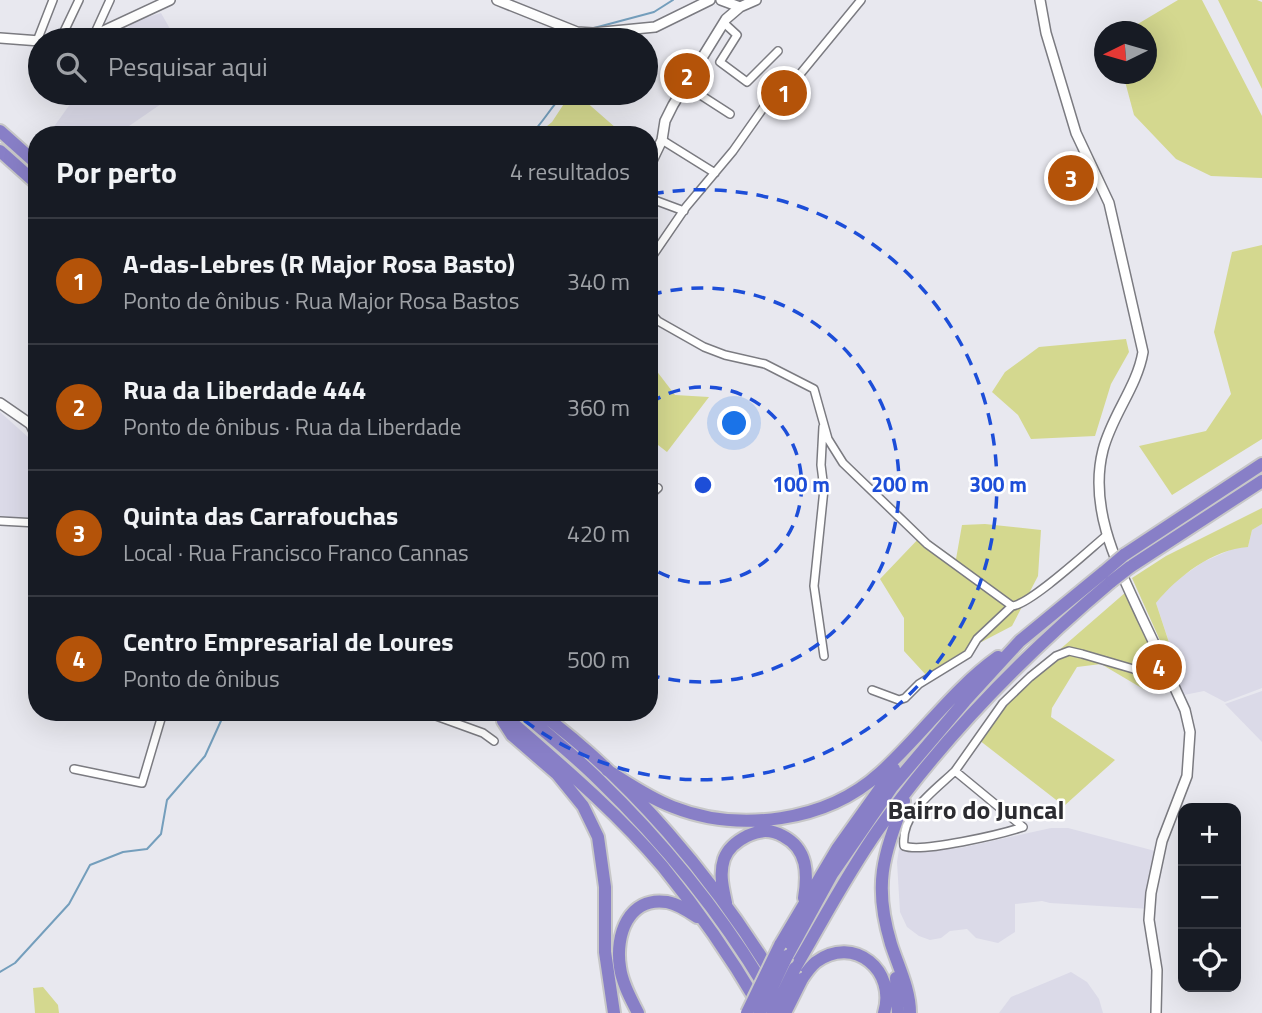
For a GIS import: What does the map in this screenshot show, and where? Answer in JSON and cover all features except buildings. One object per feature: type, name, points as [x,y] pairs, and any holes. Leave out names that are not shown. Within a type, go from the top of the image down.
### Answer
[{"type":"highway","points":[[0,131],[28,156]]},
{"type":"highway","points":[[0,151],[28,176]]},
{"type":"highway","points":[[607,770],[639,791],[673,808],[727,819],[775,819],[830,805],[879,774],[979,671],[1262,464]]},
{"type":"highway","points":[[1127,561],[1262,481]]},
{"type":"highway","points":[[773,1013],[799,973],[844,882],[911,785],[974,709],[1108,576]]},
{"type":"highway","points":[[747,1013],[832,874],[892,786],[1020,641]]},
{"type":"highway","points":[[504,721],[512,735],[556,774],[590,818],[603,863],[605,952],[614,1013]]},
{"type":"highway","points":[[509,721],[584,786],[662,866],[705,922],[762,1013]]},
{"type":"highway","points":[[532,721],[598,778],[671,856],[791,1012]]},
{"type":"highway","points":[[551,721],[577,740],[681,849],[727,906],[791,1012]]},
{"type":"highway","points":[[762,1013],[803,906],[836,849],[918,734]]},
{"type":"highway","points":[[910,1013],[905,984],[883,912],[880,884],[890,839],[911,785]]},
{"type":"highway","points":[[727,906],[722,881],[725,856],[736,842],[761,830],[779,834],[799,847],[807,869],[803,906]]},
{"type":"highway","points":[[638,1013],[620,968],[619,943],[624,923],[636,910],[650,903],[666,902],[679,906],[705,922]]},
{"type":"highway","points":[[891,943],[898,1013]]},
{"type":"highway","points":[[791,1012],[799,973],[833,953],[847,952],[869,960],[880,972],[888,992],[884,1013]]},
{"type":"highway","points":[[610,976],[622,1013]]},
{"type":"street","points":[[43,28],[53,0]]},
{"type":"street","points":[[66,28],[79,0]]},
{"type":"street","points":[[97,28],[110,0]]},
{"type":"street","points":[[109,28],[170,0]]},
{"type":"street","points":[[497,0],[567,28]]},
{"type":"street","points":[[645,28],[655,27],[710,0]]},
{"type":"street","points":[[721,0],[740,7]]},
{"type":"street","points":[[658,149],[665,121],[724,23],[740,7],[756,0]]},
{"type":"street","points":[[658,248],[766,104],[801,73],[861,0]]},
{"type":"street","points":[[1040,0],[1046,33],[1076,133],[1109,203],[1143,352],[1140,370],[1104,447],[1100,467],[1100,496],[1107,535],[1185,710],[1190,732],[1187,776],[1156,864],[1151,893],[1149,920],[1157,970],[1156,1013]]},
{"type":"street","points":[[724,23],[737,35],[720,62],[747,82],[778,51]]},
{"type":"street","points":[[0,38],[28,40]]},
{"type":"street","points":[[685,85],[730,114]]},
{"type":"street","points":[[662,140],[715,173]]},
{"type":"street","points":[[658,201],[684,211]]},
{"type":"street","points":[[658,321],[704,347],[765,364],[814,389],[828,439],[844,463],[927,544],[1012,606],[1018,606],[1034,595],[1107,535]]},
{"type":"street","points":[[0,403],[28,421]]},
{"type":"street","points":[[823,421],[821,458],[824,489],[814,586],[824,656]]},
{"type":"street","points":[[0,521],[28,523]]},
{"type":"street","points":[[872,690],[899,700],[905,698],[919,684],[968,654],[977,639],[1012,606]]},
{"type":"street","points":[[955,771],[1023,827],[982,838],[918,848],[904,846],[903,838],[908,821],[921,804],[955,771],[991,724],[1003,703],[1056,656],[1069,651],[1082,654],[1147,673],[1173,684]]},
{"type":"street","points":[[74,769],[142,783],[160,721]]},
{"type":"street","points":[[450,721],[483,733],[494,741]]},
{"type":"shaded area","points":[[161,13],[170,28],[128,28],[134,21]]},
{"type":"shaded area","points":[[69,105],[160,105],[129,126],[54,126]]},
{"type":"shaded area","points":[[0,412],[28,437],[28,521],[0,521]]},
{"type":"shaded area","points":[[1262,524],[1262,688],[1225,702],[1204,691],[1179,696],[1173,684],[1179,672],[1156,603],[1170,585],[1203,562],[1237,547],[1248,547],[1252,530]]},
{"type":"shaded area","points":[[1262,691],[1262,742],[1225,704]]},
{"type":"shaded area","points":[[1051,828],[1068,828],[1159,852],[1150,909],[1042,901],[1015,904],[1015,932],[998,943],[976,938],[967,929],[950,931],[941,938],[930,940],[907,927],[900,912],[897,862],[899,849],[960,848]]},
{"type":"shaded area","points":[[1071,972],[1087,982],[1099,999],[1103,1013],[999,1013],[1011,997]]},
{"type":"green space","points":[[1178,0],[1202,0],[1262,116],[1262,178],[1211,176],[1176,159],[1134,115],[1126,84],[1157,84],[1157,21],[1143,21]]},
{"type":"green space","points":[[1218,0],[1262,2],[1262,89]]},
{"type":"green space","points":[[563,105],[590,105],[614,126],[547,126]]},
{"type":"green space","points":[[1262,245],[1262,439],[1172,495],[1139,446],[1206,431],[1231,394],[1214,332],[1232,252]]},
{"type":"green space","points":[[1126,339],[1129,352],[1111,384],[1095,436],[1031,439],[1018,415],[992,392],[1005,372],[1039,347]]},
{"type":"green space","points":[[658,373],[675,395],[709,397],[667,452],[658,445]]},
{"type":"green space","points":[[1262,508],[1262,524],[1252,530],[1248,547],[1222,553],[1197,566],[1185,574],[1156,603],[1179,673],[1176,676],[1132,578],[1166,556]]},
{"type":"green space","points":[[985,524],[1041,530],[1038,576],[1012,626],[926,675],[904,651],[904,618],[880,579],[922,535],[956,559],[962,525]]},
{"type":"green space","points":[[1126,592],[1161,670],[1156,689],[1145,690],[1101,664],[1077,667],[1052,708],[1051,717],[1115,760],[1064,806],[979,740],[1005,697]]},
{"type":"green space","points":[[43,987],[58,1005],[59,1013],[35,1013],[33,988]]},
{"type":"waterway","points":[[594,28],[654,12],[673,0]]},
{"type":"waterway","points":[[538,126],[554,105]]},
{"type":"waterway","points":[[0,972],[15,963],[69,904],[90,865],[123,852],[147,849],[161,834],[167,800],[205,756],[221,721]]},
{"type":"place","name":"Rua da Liberdade 444","points":[[687,76]]},
{"type":"place","name":"A-das-Lebres (R Major Rosa Basto)","points":[[784,93]]},
{"type":"place","name":"Quinta das Carrafouchas","points":[[1071,178]]},
{"type":"place","name":"Centro Empresarial de Loures","points":[[1159,667]]},
{"type":"district","name":"Bairro do Juncal","points":[[976,809]]}]
